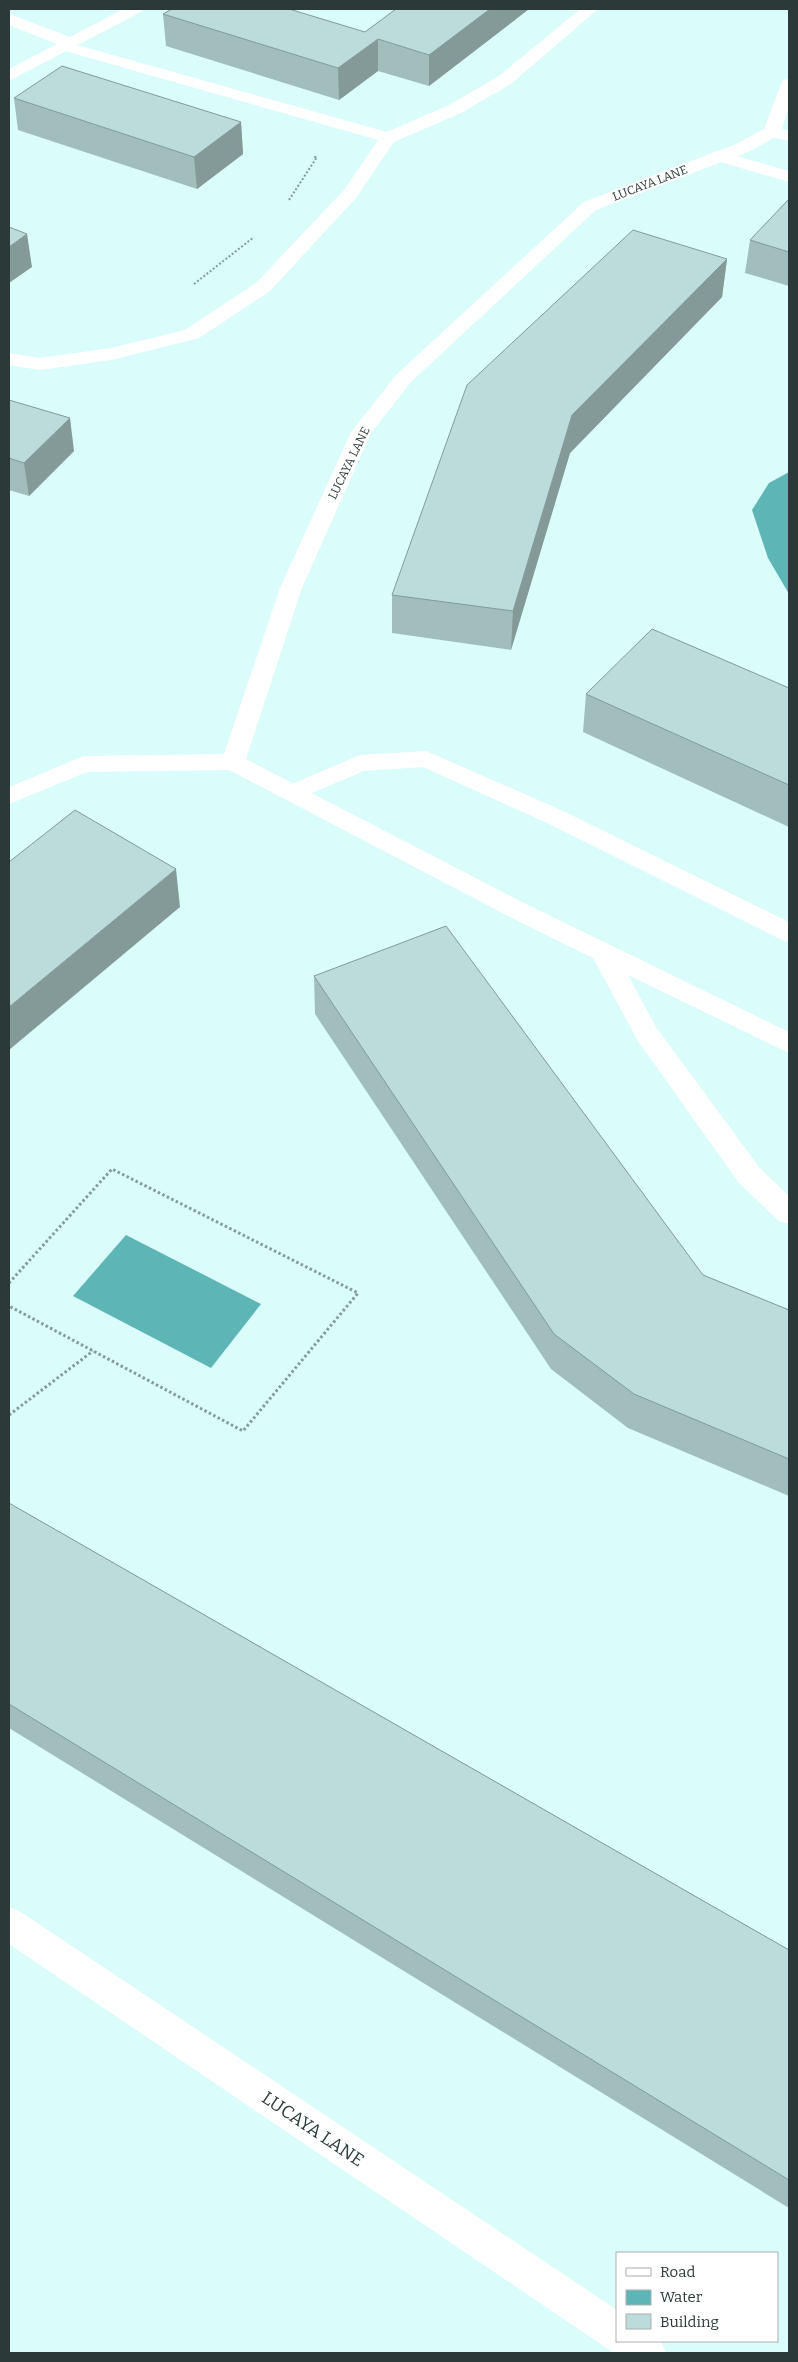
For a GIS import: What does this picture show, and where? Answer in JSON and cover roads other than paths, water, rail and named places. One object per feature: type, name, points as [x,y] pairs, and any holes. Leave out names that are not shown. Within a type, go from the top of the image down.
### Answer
[{"type":"street","points":[[9,76],[135,9]]},
{"type":"street","points":[[9,359],[40,364],[111,354],[192,334],[263,287],[350,194],[388,138],[455,109],[505,80],[590,9]]},
{"type":"street","points":[[9,18],[67,44],[388,138]]},
{"type":"street","points":[[781,134],[789,84]]},
{"type":"street","name":"LUCAYA LANE","points":[[233,762],[291,588],[362,432],[398,386],[590,206],[781,134]]},
{"type":"street","points":[[719,156],[789,177]]},
{"type":"street","points":[[293,793],[360,763],[426,759],[553,816],[789,933]]},
{"type":"street","points":[[9,796],[84,764],[233,762],[517,910],[789,1043]]},
{"type":"street","points":[[602,952],[647,1034],[749,1176],[789,1214]]},
{"type":"street","name":"LUCAYA LANE","points":[[9,1924],[616,2332]]},
{"type":"street","points":[[630,2342],[647,2353]]},
{"type":"water","points":[[789,472],[789,594],[768,558],[752,510],[769,483]]},
{"type":"water","points":[[126,1235],[261,1304],[211,1368],[73,1296]]}]
